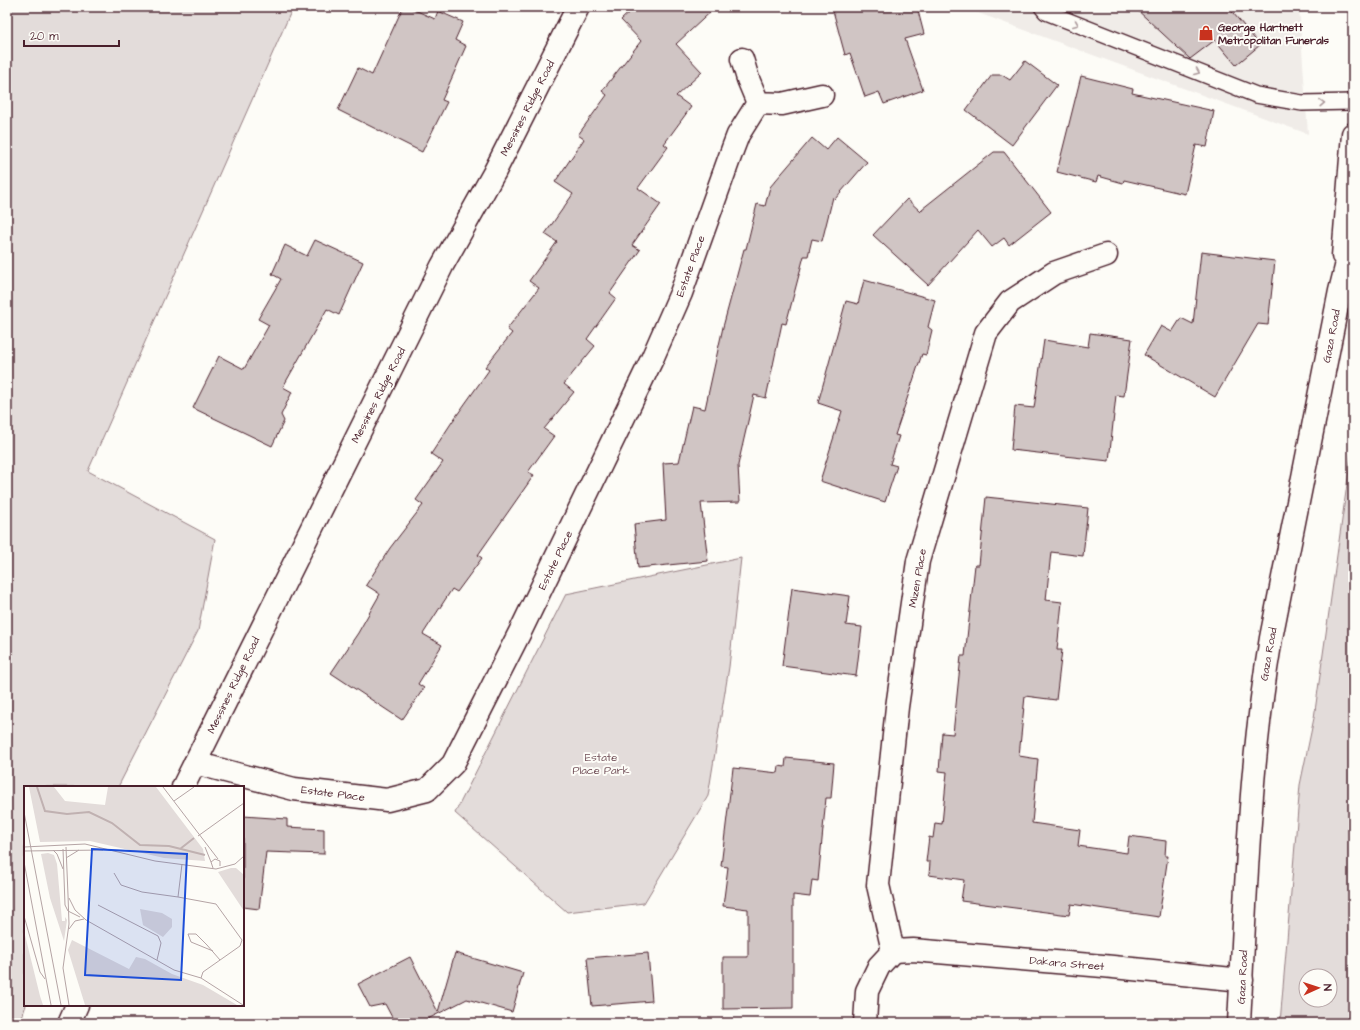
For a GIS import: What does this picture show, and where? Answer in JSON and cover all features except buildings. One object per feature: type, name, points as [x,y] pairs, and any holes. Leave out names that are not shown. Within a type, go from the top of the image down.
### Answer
[{"type":"street","name":"Messines Ridge Road","points":[[184,786],[442,266],[494,173],[578,7]]},
{"type":"street","points":[[742,59],[748,80],[758,103],[782,104],[822,95]]},
{"type":"street","name":"Estate Place","points":[[195,763],[294,789],[387,800],[426,790],[453,764],[522,628],[652,359],[681,293],[738,135],[758,103]]},
{"type":"street","name":"Gaza Road","points":[[1340,291],[1353,134]]},
{"type":"street","name":"Gaza Road","points":[[1239,1023],[1255,748],[1262,691],[1270,638],[1340,291],[1353,239]]},
{"type":"street","name":"Mizen Place","points":[[893,952],[878,885],[897,707],[918,561],[986,334],[1010,302],[1054,273],[1106,255]]},
{"type":"street","name":"Dakara Street","points":[[893,952],[913,950],[929,951],[1242,980]]},
{"type":"street","points":[[865,1023],[867,991],[879,966],[893,952]]},
{"type":"street","points":[[69,1023],[76,1006]]},
{"type":"lane","points":[[1042,7],[1046,12],[1256,95],[1302,104],[1353,102]]},
{"type":"shaded area","points":[[962,7],[1299,7],[1308,134]]},
{"type":"green space","points":[[7,7],[293,7],[88,471],[215,539],[198,631],[119,786],[24,786],[24,1006],[26,1006],[20,1023],[7,1023]]},
{"type":"green space","points":[[1353,442],[1353,1023],[1280,1023],[1300,785],[1314,718]]},
{"type":"green space","name":"Estate Place Park","points":[[741,558],[729,667],[708,796],[644,903],[567,912],[455,813],[566,594]]},
{"type":"place","name":"George Hartnett Metropolitan Funerals","points":[[1206,33]]}]
